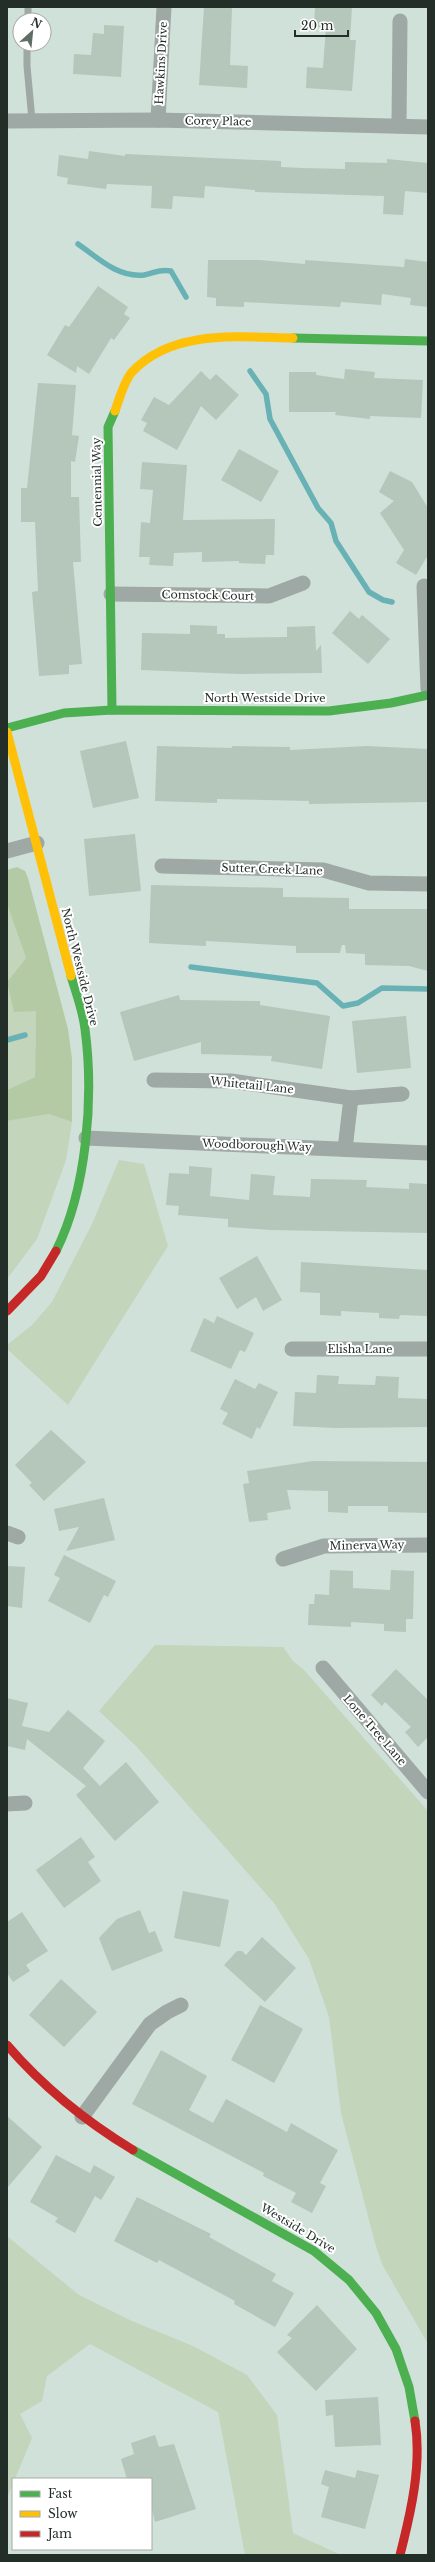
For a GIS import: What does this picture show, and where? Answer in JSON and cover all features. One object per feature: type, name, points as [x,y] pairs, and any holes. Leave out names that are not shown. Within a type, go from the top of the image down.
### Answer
[{"type":"street","name":"Hawkins Drive","points":[[158,120],[164,7]]},
{"type":"street","points":[[399,126],[400,21]]},
{"type":"street","name":"Corey Place","points":[[7,121],[158,120],[428,127]]},
{"type":"street","name":"Centennial Way","points":[[112,710],[108,427],[131,373],[165,347],[219,337],[428,341]]},
{"type":"street","name":"Comstock Court","points":[[111,594],[269,596],[303,583]]},
{"type":"street","points":[[424,586],[428,689]]},
{"type":"street","name":"North Westside Drive","points":[[7,728],[64,713],[112,710],[329,711],[391,703],[428,696]]},
{"type":"street","name":"North Westside Drive","points":[[7,732],[84,1028],[87,1072],[84,1169],[73,1212],[50,1264],[7,1311]]},
{"type":"street","points":[[7,852],[37,843]]},
{"type":"street","name":"Sutter Creek Lane","points":[[162,866],[323,870],[369,883],[428,884]]},
{"type":"street","name":"Whitetail Lane","points":[[154,1080],[231,1081],[351,1098],[402,1094]]},
{"type":"street","points":[[345,1149],[351,1098]]},
{"type":"street","name":"Woodborough Way","points":[[86,1138],[428,1153]]},
{"type":"street","name":"Elisha Lane","points":[[292,1349],[428,1349]]},
{"type":"street","name":"Minerva Way","points":[[283,1558],[324,1546],[428,1544]]},
{"type":"street","name":"Lone Tree Lane","points":[[322,1668],[428,1792]]},
{"type":"street","points":[[7,1804],[25,1803]]},
{"type":"street","points":[[82,2117],[150,2024],[167,2012],[181,2005]]},
{"type":"street","name":"Westside Drive","points":[[7,2045],[34,2075],[82,2117],[124,2144],[314,2251],[350,2278],[383,2318],[393,2335],[411,2375],[422,2424],[423,2460],[419,2496],[409,2533],[400,2555]]},
{"type":"lane","points":[[27,52],[32,120]]},
{"type":"green space","points":[[17,867],[25,871],[28,878],[68,1029],[72,1059],[72,1122],[49,1114],[7,1121],[7,1090],[35,1077],[36,1011],[14,1012],[7,982],[26,958],[7,904],[7,870]]},
{"type":"green space","points":[[7,904],[26,958],[7,982]]},
{"type":"green space","points":[[7,982],[14,1011],[36,1011],[35,1077],[7,1090]]},
{"type":"green space","points":[[49,1114],[72,1122],[66,1160],[37,1239],[7,1279],[7,1121]]},
{"type":"green space","points":[[119,1160],[144,1164],[168,1246],[68,1405],[7,1349],[7,1345],[32,1325],[52,1302],[92,1224]]},
{"type":"green space","points":[[155,1645],[283,1647],[293,1661],[304,1670],[428,1811],[428,2344],[382,2264],[375,2243],[341,2113],[329,2017],[309,1959],[274,1903],[136,1746],[99,1711]]},
{"type":"green space","points":[[7,2236],[79,2295],[132,2321],[193,2346],[247,2375],[277,2415],[293,2533],[341,2555],[245,2555],[218,2412],[90,2344],[47,2376],[42,2401],[20,2414],[32,2438],[15,2478],[12,2478],[12,2486],[7,2498]]},
{"type":"building","points":[[204,7],[232,7],[230,65],[248,66],[247,88],[199,85]]},
{"type":"building","points":[[315,7],[352,7],[350,40],[356,40],[352,91],[306,88],[307,67],[323,68],[326,27],[314,27]]},
{"type":"building","points":[[104,25],[124,26],[121,77],[73,74],[74,54],[91,55],[93,33],[104,34]]},
{"type":"building","points":[[89,151],[125,156],[125,154],[281,161],[281,167],[303,168],[345,169],[345,162],[387,163],[387,159],[428,163],[428,193],[405,191],[403,215],[383,214],[384,196],[255,192],[255,190],[205,186],[204,198],[173,196],[172,209],[151,208],[152,186],[107,184],[106,189],[67,184],[68,178],[57,176],[59,155],[88,159]]},
{"type":"building","points":[[405,259],[428,262],[428,307],[410,305],[411,298],[382,294],[381,305],[341,302],[340,307],[244,302],[244,307],[216,306],[216,298],[207,297],[208,260],[260,260],[305,264],[305,260],[404,267]]},
{"type":"building","points":[[98,286],[128,307],[124,314],[130,318],[114,340],[111,338],[89,374],[77,366],[76,373],[47,355],[65,325],[69,327]]},
{"type":"building","points":[[345,369],[375,372],[374,378],[423,380],[421,418],[370,416],[370,419],[335,415],[336,412],[289,412],[289,372],[316,372],[316,375],[344,379]]},
{"type":"building","points":[[201,371],[210,380],[216,374],[239,395],[216,420],[201,406],[177,450],[143,431],[147,423],[141,420],[154,397],[169,405]]},
{"type":"building","points":[[38,383],[76,385],[72,435],[79,436],[75,462],[71,461],[71,497],[79,497],[81,562],[73,562],[82,664],[69,665],[69,674],[39,676],[32,592],[38,591],[35,522],[21,522],[21,488],[27,488]]},
{"type":"building","points":[[239,449],[279,471],[261,502],[221,480]]},
{"type":"building","points":[[142,462],[187,465],[183,520],[275,519],[274,555],[266,555],[265,564],[239,563],[239,561],[202,562],[202,552],[174,553],[173,566],[149,565],[150,557],[139,557],[141,522],[150,523],[153,490],[140,489]]},
{"type":"building","points":[[390,471],[412,482],[428,508],[428,555],[416,575],[396,563],[404,550],[380,513],[394,501],[379,492]]},
{"type":"building","points":[[350,611],[359,619],[362,615],[390,639],[368,664],[332,633]]},
{"type":"building","points":[[190,625],[217,626],[217,634],[225,634],[225,638],[287,637],[287,627],[315,626],[316,651],[321,645],[322,673],[239,674],[141,670],[142,633],[190,634]]},
{"type":"building","points":[[126,741],[139,798],[93,808],[80,751]]},
{"type":"building","points":[[157,746],[232,748],[232,746],[290,747],[290,750],[367,746],[428,749],[428,802],[309,804],[309,801],[217,799],[217,803],[155,801]]},
{"type":"building","points":[[135,834],[141,891],[89,896],[84,839]]},
{"type":"building","points":[[151,885],[283,888],[283,897],[349,898],[349,909],[428,909],[428,971],[409,966],[365,965],[365,954],[346,953],[345,945],[342,945],[340,953],[296,953],[296,946],[206,941],[206,946],[149,943]]},
{"type":"building","points":[[179,995],[180,1000],[260,1001],[260,1005],[330,1016],[322,1069],[271,1061],[272,1056],[201,1054],[201,1042],[134,1061],[120,1012]]},
{"type":"building","points":[[406,1016],[411,1068],[357,1073],[352,1021]]},
{"type":"building","points":[[189,1166],[212,1168],[210,1196],[249,1200],[251,1174],[275,1176],[273,1195],[310,1197],[311,1179],[367,1180],[366,1187],[409,1189],[409,1183],[427,1184],[428,1233],[271,1230],[228,1227],[228,1219],[178,1215],[179,1206],[166,1205],[169,1173],[189,1174]]},
{"type":"building","points":[[257,1256],[282,1300],[263,1311],[256,1297],[237,1309],[219,1278]]},
{"type":"building","points":[[301,1262],[428,1270],[428,1316],[400,1315],[399,1319],[379,1318],[379,1313],[341,1311],[341,1316],[320,1315],[320,1293],[300,1292]]},
{"type":"building","points":[[217,1316],[254,1333],[245,1352],[240,1350],[231,1369],[190,1351],[204,1318],[214,1323]]},
{"type":"building","points":[[317,1375],[339,1376],[338,1384],[375,1385],[376,1376],[399,1377],[398,1398],[428,1399],[428,1427],[336,1428],[293,1426],[295,1392],[316,1393]]},
{"type":"building","points":[[235,1379],[255,1389],[259,1383],[278,1392],[260,1429],[257,1427],[252,1439],[222,1424],[228,1413],[220,1409]]},
{"type":"building","points":[[51,1430],[86,1462],[44,1501],[29,1485],[32,1483],[15,1465]]},
{"type":"building","points":[[313,1461],[428,1462],[428,1513],[388,1512],[388,1506],[348,1506],[348,1513],[328,1512],[328,1491],[287,1490],[291,1509],[267,1513],[268,1520],[249,1522],[243,1484],[249,1483],[247,1471]]},
{"type":"building","points":[[104,1498],[115,1540],[66,1551],[79,1527],[59,1531],[54,1509]]},
{"type":"building","points":[[64,1555],[116,1581],[108,1597],[104,1595],[90,1623],[48,1601],[60,1578],[54,1575]]},
{"type":"building","points":[[7,1566],[25,1567],[22,1608],[7,1606]]},
{"type":"building","points":[[330,1570],[353,1571],[353,1588],[390,1590],[391,1570],[414,1571],[413,1619],[406,1619],[406,1632],[384,1631],[384,1624],[351,1622],[351,1627],[308,1625],[309,1604],[314,1604],[315,1594],[329,1595]]},
{"type":"building","points":[[396,1669],[428,1700],[428,1737],[418,1747],[405,1732],[411,1727],[385,1702],[382,1706],[371,1695]]},
{"type":"building","points":[[7,1698],[28,1703],[22,1726],[49,1732],[68,1710],[105,1741],[83,1768],[100,1786],[126,1762],[159,1802],[115,1841],[76,1795],[86,1786],[27,1739],[25,1750],[7,1746]]},
{"type":"building","points":[[81,1837],[95,1857],[88,1862],[101,1881],[64,1908],[36,1870]]},
{"type":"building","points":[[183,1891],[229,1900],[220,1947],[174,1938]]},
{"type":"building","points":[[140,1910],[149,1933],[155,1931],[163,1951],[112,1971],[99,1938],[117,1919]]},
{"type":"building","points":[[22,1912],[48,1951],[26,1965],[30,1971],[13,1982],[7,1973],[7,1922]]},
{"type":"building","points":[[262,1937],[296,1968],[265,2002],[224,1965],[237,1951],[242,1951],[246,1955]]},
{"type":"building","points":[[61,1979],[97,2012],[64,2047],[29,2015]]},
{"type":"building","points":[[260,2005],[303,2029],[274,2083],[231,2060]]},
{"type":"building","points":[[161,2050],[207,2076],[189,2110],[213,2123],[226,2099],[287,2132],[291,2123],[338,2150],[320,2183],[326,2186],[312,2213],[291,2202],[296,2193],[263,2176],[264,2173],[132,2104]]},
{"type":"building","points":[[7,2116],[42,2147],[7,2188]]},
{"type":"building","points":[[56,2155],[90,2173],[94,2165],[115,2177],[101,2200],[95,2196],[75,2233],[55,2222],[58,2218],[30,2202]]},
{"type":"building","points":[[137,2197],[211,2234],[209,2237],[276,2274],[272,2281],[294,2293],[275,2327],[234,2304],[235,2301],[159,2260],[157,2263],[114,2241]]},
{"type":"building","points":[[317,2305],[357,2349],[316,2391],[277,2352],[292,2338],[287,2335]]},
{"type":"building","points":[[378,2397],[381,2445],[335,2447],[333,2415],[326,2416],[325,2400]]},
{"type":"building","points":[[155,2435],[159,2447],[174,2444],[196,2509],[155,2522],[152,2509],[152,2478],[127,2478],[121,2459],[134,2454],[131,2443]]},
{"type":"building","points":[[325,2470],[355,2478],[357,2470],[379,2475],[365,2529],[321,2517],[329,2487],[321,2484]]},
{"type":"waterway","points":[[78,244],[109,266],[126,273],[144,275],[159,271],[171,271],[186,297]]},
{"type":"waterway","points":[[250,371],[266,394],[270,419],[318,508],[331,523],[336,541],[369,592],[383,600],[392,602]]},
{"type":"waterway","points":[[191,967],[317,983],[343,1006],[358,1003],[382,988],[428,989]]},
{"type":"waterway","points":[[7,1040],[25,1035]]},
{"type":"traffic: fast","points":[[293,338],[428,341]]},
{"type":"traffic: fast","points":[[112,710],[108,427],[115,411]]},
{"type":"traffic: fast","points":[[7,728],[64,713],[112,710],[329,711],[391,703],[428,695]]},
{"type":"traffic: fast","points":[[56,1251],[67,1226],[75,1200],[86,1142],[88,1113],[89,1084],[85,1029],[81,1009],[71,976]]},
{"type":"traffic: fast","points":[[133,2150],[314,2251],[349,2280],[376,2313],[396,2349],[409,2387],[415,2421]]},
{"type":"traffic: slow","points":[[115,411],[124,385],[132,372],[148,358],[166,348],[207,338],[293,338]]},
{"type":"traffic: slow","points":[[7,732],[71,976]]},
{"type":"traffic: jam","points":[[7,1311],[41,1276],[56,1251]]},
{"type":"traffic: jam","points":[[7,2045],[21,2061],[66,2103],[115,2139],[133,2150]]},
{"type":"traffic: jam","points":[[400,2555],[408,2522],[416,2471],[417,2438],[415,2421]]}]
